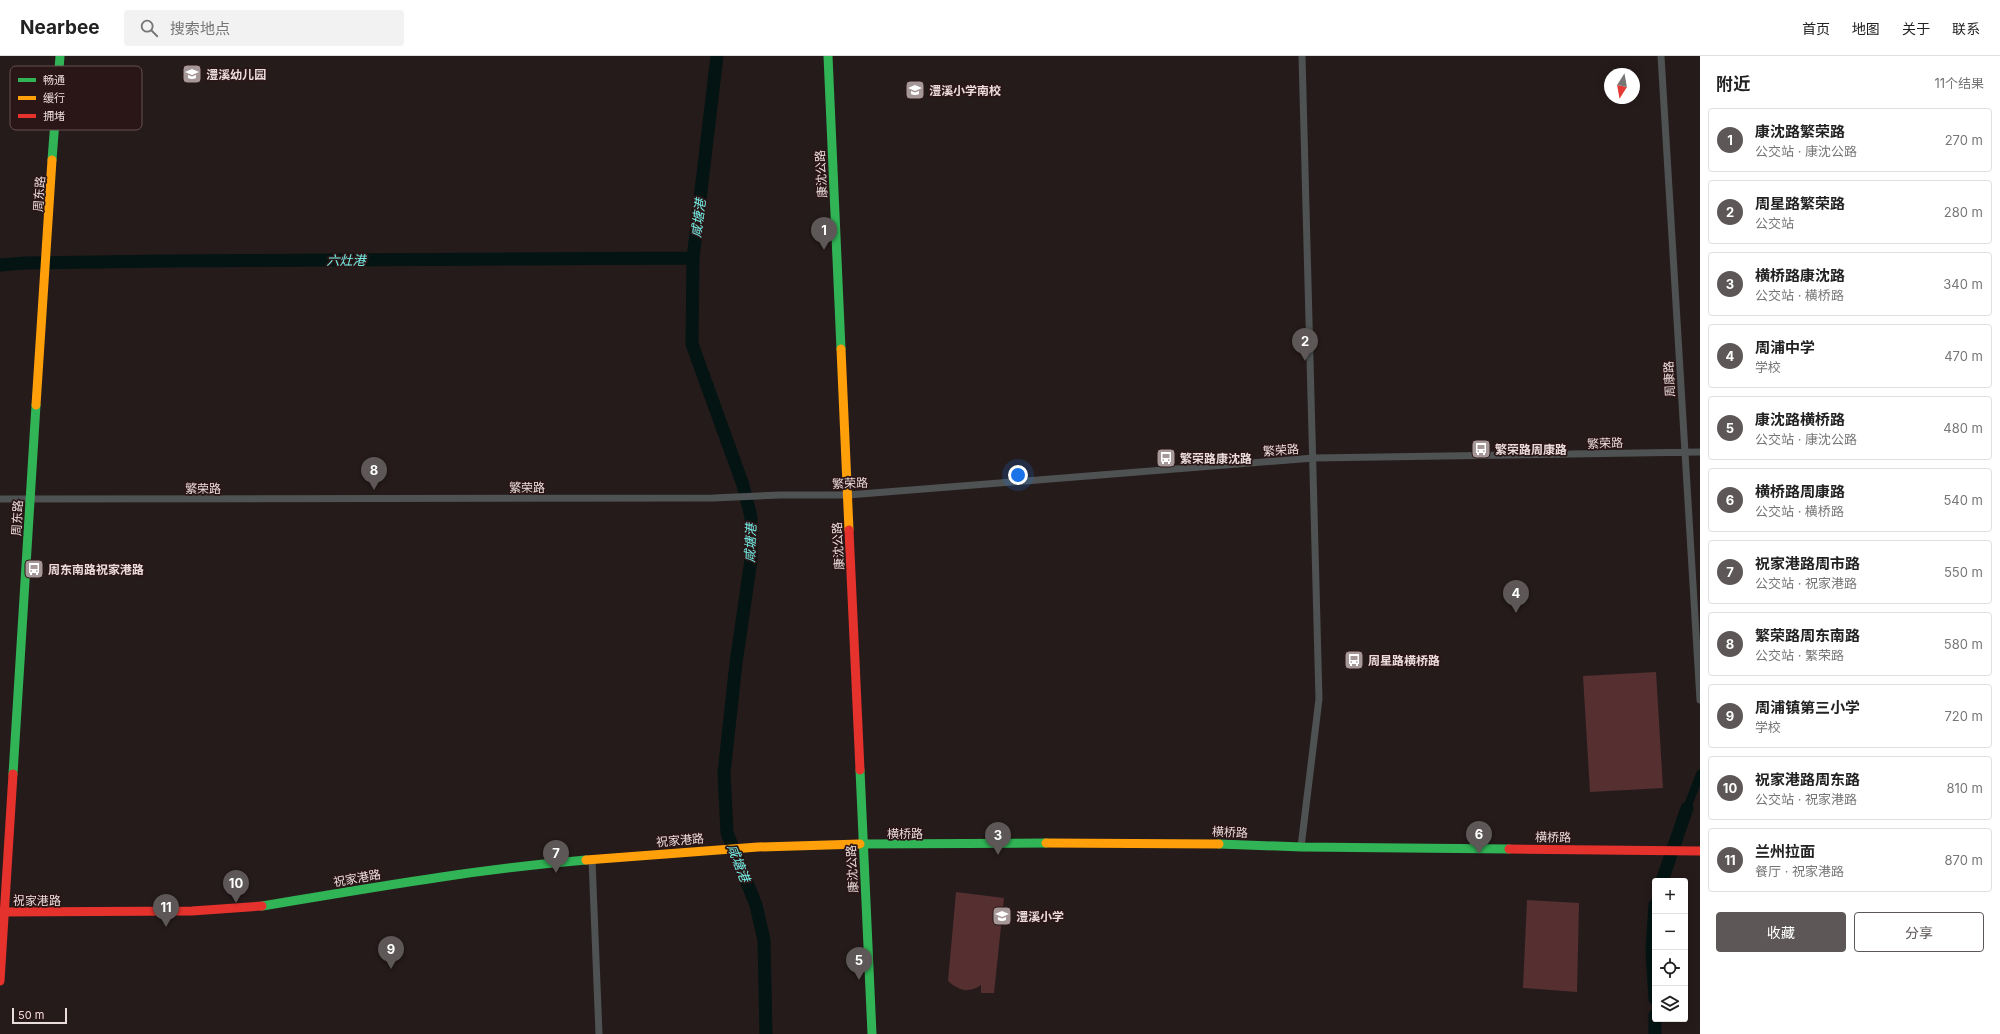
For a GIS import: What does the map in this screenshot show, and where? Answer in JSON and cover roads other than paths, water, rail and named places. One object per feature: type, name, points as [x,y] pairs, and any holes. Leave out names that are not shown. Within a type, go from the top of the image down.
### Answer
[{"type":"street","name":"周东路","points":[[59,66],[60,56]]},
{"type":"street","name":"康沈公路","points":[[828,56],[872,1034]]},
{"type":"street","points":[[1302,56],[1314,458],[1319,699],[1302,847]]},
{"type":"street","name":"周康路","points":[[1661,56],[1700,700]]},
{"type":"street","name":"周东路","points":[[0,981],[2,912],[55,130]]},
{"type":"street","name":"繁荣路","points":[[0,499],[719,498],[780,495],[848,495],[1314,458],[1700,452]]},
{"type":"street","name":"横桥路","points":[[758,847],[863,844],[1201,843],[1302,847],[1700,851]]},
{"type":"street","name":"祝家港路","points":[[2,912],[192,911],[252,908],[425,878],[592,860],[717,849],[758,847]]},
{"type":"street","points":[[592,860],[599,1034]]},
{"type":"waterway","name":"咸塘港","points":[[717,56],[693,258],[692,344],[743,485],[751,517],[751,560],[736,663],[724,773],[727,833],[756,905],[764,940],[766,1034]]},
{"type":"waterway","name":"六灶港","points":[[0,265],[25,263],[166,261],[693,258]]},
{"type":"waterway","points":[[1687,808],[1700,774]]},
{"type":"waterway","points":[[1663,878],[1687,808]]},
{"type":"waterway","points":[[1654,914],[1652,951],[1654,986]]},
{"type":"waterway","points":[[1655,1022],[1655,1034]]},
{"type":"place","name":"澧溪幼儿园","points":[[192,74]]},
{"type":"place","name":"澧溪小学南校","points":[[915,90]]},
{"type":"place","name":"康沈路繁荣路","points":[[824,250]]},
{"type":"place","name":"周星路繁荣路","points":[[1305,361]]},
{"type":"place","name":"繁荣路周康路","points":[[1481,449]]},
{"type":"place","name":"繁荣路康沈路","points":[[1166,458]]},
{"type":"place","name":"繁荣路周东南路","points":[[374,490]]},
{"type":"place","name":"周东南路祝家港路","points":[[34,569]]},
{"type":"place","name":"周浦中学","points":[[1516,613]]},
{"type":"place","name":"周星路横桥路","points":[[1354,660]]},
{"type":"place","name":"横桥路周康路","points":[[1479,854]]},
{"type":"place","name":"横桥路康沈路","points":[[998,855]]},
{"type":"place","name":"祝家港路周市路","points":[[556,873]]},
{"type":"place","name":"祝家港路周东路","points":[[236,903]]},
{"type":"place","name":"澧溪小学","points":[[1002,916]]},
{"type":"place","name":"兰州拉面","points":[[166,927]]},
{"type":"place","name":"周浦镇第三小学","points":[[391,969]]},
{"type":"place","name":"康沈路横桥路","points":[[859,980]]}]
